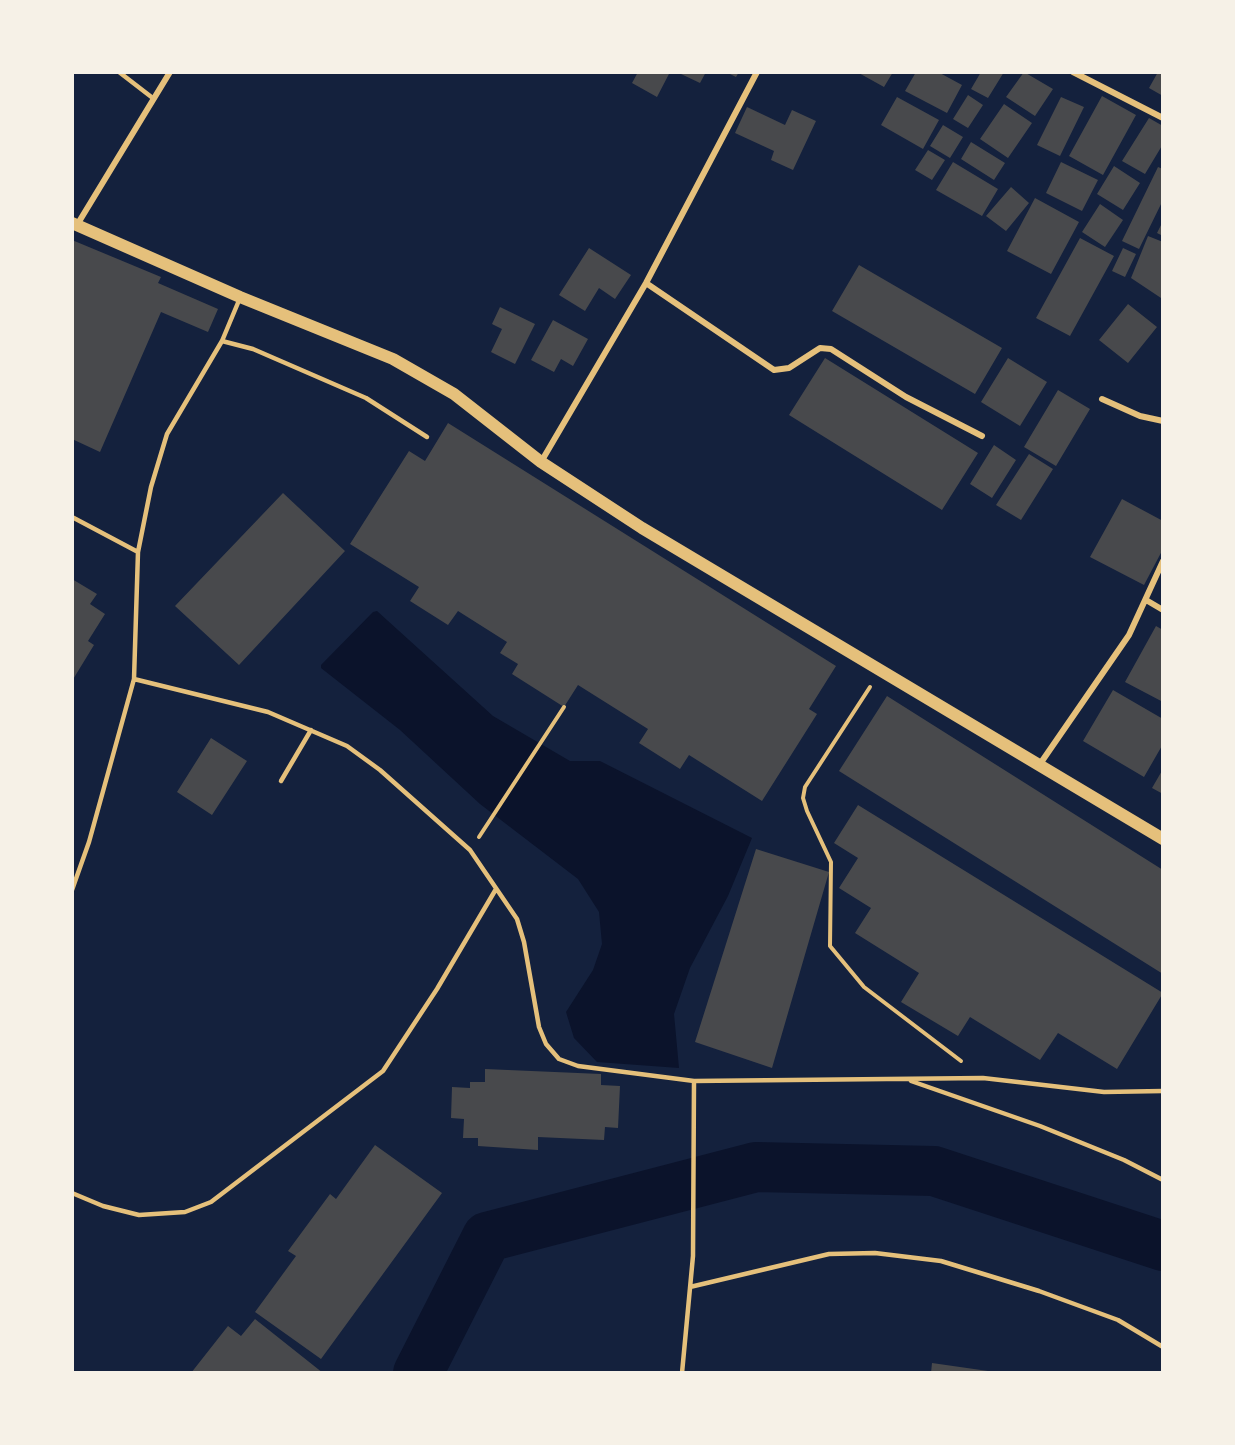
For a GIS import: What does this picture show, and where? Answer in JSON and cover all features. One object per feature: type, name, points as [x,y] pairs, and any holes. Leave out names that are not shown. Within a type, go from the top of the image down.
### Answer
[{"type":"main road","points":[[75,224],[240,297],[393,359],[454,394],[541,462],[652,534],[1163,839]]},
{"type":"street","points":[[75,224],[170,72]]},
{"type":"street","points":[[541,462],[646,283],[757,72]]},
{"type":"street","points":[[1073,72],[1163,118]]},
{"type":"street","points":[[646,283],[774,370],[789,368],[820,348],[831,349],[906,396],[982,436]]},
{"type":"street","points":[[1102,399],[1140,416],[1163,421]]},
{"type":"street","points":[[1040,764],[1129,635],[1163,561]]},
{"type":"street","points":[[1146,600],[1163,610]]},
{"type":"lane","points":[[119,72],[154,99]]},
{"type":"lane","points":[[72,890],[89,842],[134,679],[138,552],[151,487],[167,434],[222,341],[240,297]]},
{"type":"lane","points":[[222,341],[253,349],[366,398],[427,437]]},
{"type":"lane","points":[[72,517],[138,552]]},
{"type":"lane","points":[[134,679],[268,712],[347,746],[380,770],[470,850],[517,919],[524,942],[539,1027],[546,1044],[558,1059],[578,1066],[694,1081],[983,1078],[1104,1092],[1163,1091]]},
{"type":"lane","points":[[281,781],[311,730]]},
{"type":"lane","points":[[72,1192],[103,1206],[139,1215],[185,1212],[211,1202],[383,1071],[496,889]]},
{"type":"lane","points":[[905,1079],[1040,1126],[1124,1160],[1163,1180]]},
{"type":"lane","points":[[682,1373],[693,1256],[694,1081]]},
{"type":"lane","points":[[690,1287],[829,1254],[875,1253],[941,1261],[1039,1291],[1118,1320],[1163,1347]]},
{"type":"path","points":[[876,679],[805,787],[803,798],[831,862],[830,946],[864,987],[983,1078]]},
{"type":"path","points":[[487,825],[564,707]]},
{"type":"water","points":[[377,611],[493,716],[570,761],[600,761],[752,838],[728,896],[690,968],[674,1014],[679,1068],[597,1062],[574,1038],[566,1012],[593,970],[602,944],[599,912],[578,879],[480,804],[400,730],[321,668],[321,665],[373,612]]},
{"type":"building","points":[[638,72],[670,72],[657,97],[632,83]]},
{"type":"building","points":[[682,72],[706,72],[700,83],[681,74]]},
{"type":"building","points":[[726,72],[739,72],[736,77]]},
{"type":"building","points":[[857,72],[893,72],[884,87]]},
{"type":"building","points":[[916,72],[938,72],[962,85],[947,113],[905,91]]},
{"type":"building","points":[[981,72],[1004,72],[988,98],[971,89]]},
{"type":"building","points":[[1024,72],[1053,89],[1035,116],[1006,97]]},
{"type":"building","points":[[1158,72],[1163,72],[1163,96],[1149,88]]},
{"type":"building","points":[[968,95],[983,105],[968,128],[953,119]]},
{"type":"building","points":[[1102,96],[1136,115],[1103,175],[1069,156]]},
{"type":"building","points":[[897,97],[939,120],[923,149],[881,125]]},
{"type":"building","points":[[1061,97],[1084,107],[1060,156],[1037,145]]},
{"type":"building","points":[[1004,104],[1032,123],[1008,158],[980,139]]},
{"type":"building","points":[[747,107],[785,125],[792,110],[816,121],[793,170],[771,160],[774,151],[735,133]]},
{"type":"building","points":[[1149,118],[1163,126],[1163,144],[1145,174],[1122,161]]},
{"type":"building","points":[[943,125],[963,137],[950,158],[930,146]]},
{"type":"building","points":[[971,142],[1005,163],[994,180],[961,159]]},
{"type":"building","points":[[928,150],[945,160],[932,180],[915,170]]},
{"type":"building","points":[[953,162],[998,189],[982,216],[936,190]]},
{"type":"building","points":[[1061,162],[1098,180],[1082,211],[1046,193]]},
{"type":"building","points":[[1114,166],[1140,183],[1123,210],[1097,194]]},
{"type":"building","points":[[1158,167],[1163,169],[1163,200],[1139,249],[1122,241]]},
{"type":"building","points":[[1011,187],[1029,203],[1006,231],[986,216]]},
{"type":"building","points":[[1035,198],[1079,222],[1051,274],[1007,251]]},
{"type":"building","points":[[1100,204],[1123,220],[1105,247],[1082,232]]},
{"type":"building","points":[[1163,221],[1163,236],[1157,233]]},
{"type":"building","points":[[1148,236],[1163,242],[1163,297],[1161,298],[1131,278]]},
{"type":"building","points":[[1080,238],[1114,256],[1070,336],[1036,318]]},
{"type":"building","points":[[72,240],[161,277],[158,283],[218,309],[208,332],[161,312],[100,452],[72,439]]},
{"type":"building","points":[[589,248],[631,275],[615,299],[599,288],[585,311],[559,295]]},
{"type":"building","points":[[1123,248],[1136,254],[1125,277],[1112,271]]},
{"type":"building","points":[[859,265],[1002,348],[975,394],[832,311]]},
{"type":"building","points":[[1128,304],[1157,327],[1128,363],[1099,340]]},
{"type":"building","points":[[500,307],[535,324],[515,364],[491,352],[502,329],[492,324]]},
{"type":"building","points":[[553,320],[588,339],[573,366],[561,359],[554,372],[531,360]]},
{"type":"building","points":[[825,358],[978,453],[942,510],[789,415]]},
{"type":"building","points":[[1008,358],[1047,382],[1020,426],[981,402]]},
{"type":"building","points":[[1058,390],[1090,409],[1056,466],[1024,447]]},
{"type":"building","points":[[448,423],[836,666],[809,709],[817,714],[762,801],[689,755],[680,769],[639,743],[648,729],[578,685],[564,707],[512,674],[518,664],[500,653],[507,642],[458,611],[448,625],[410,601],[419,587],[350,544],[409,451],[425,461]]},
{"type":"building","points":[[994,445],[1016,460],[992,498],[970,484]]},
{"type":"building","points":[[1029,454],[1053,469],[1021,520],[996,505]]},
{"type":"building","points":[[283,493],[345,551],[239,665],[175,606]]},
{"type":"building","points":[[1122,499],[1163,521],[1163,549],[1144,585],[1090,557]]},
{"type":"building","points":[[72,579],[97,594],[90,604],[105,614],[88,641],[94,645],[72,681]]},
{"type":"building","points":[[1156,626],[1163,630],[1163,702],[1125,682]]},
{"type":"building","points":[[1113,690],[1163,719],[1163,744],[1144,777],[1083,741]]},
{"type":"building","points":[[887,696],[1163,870],[1163,974],[839,771]]},
{"type":"building","points":[[211,738],[247,761],[212,815],[177,792]]},
{"type":"building","points":[[1163,769],[1163,794],[1152,788]]},
{"type":"building","points":[[858,805],[1163,993],[1117,1069],[1058,1033],[1040,1060],[970,1017],[958,1036],[901,1002],[919,973],[855,933],[871,908],[839,888],[858,858],[834,843]]},
{"type":"building","points":[[756,849],[829,872],[772,1068],[695,1042]]},
{"type":"building","points":[[485,1069],[601,1074],[601,1085],[620,1086],[618,1128],[605,1127],[604,1140],[538,1137],[538,1150],[478,1146],[478,1138],[463,1138],[464,1119],[451,1118],[452,1087],[470,1088],[470,1082],[485,1082]]},
{"type":"building","points":[[375,1145],[442,1193],[321,1359],[255,1312],[296,1256],[288,1251],[330,1194],[336,1199]]},
{"type":"building","points":[[255,1319],[323,1373],[191,1373],[228,1326],[241,1336]]},
{"type":"building","points":[[932,1363],[995,1372],[931,1373]]},
{"type":"waterway","points":[[418,1373],[487,1237],[756,1167],[934,1171],[1163,1246]]}]
